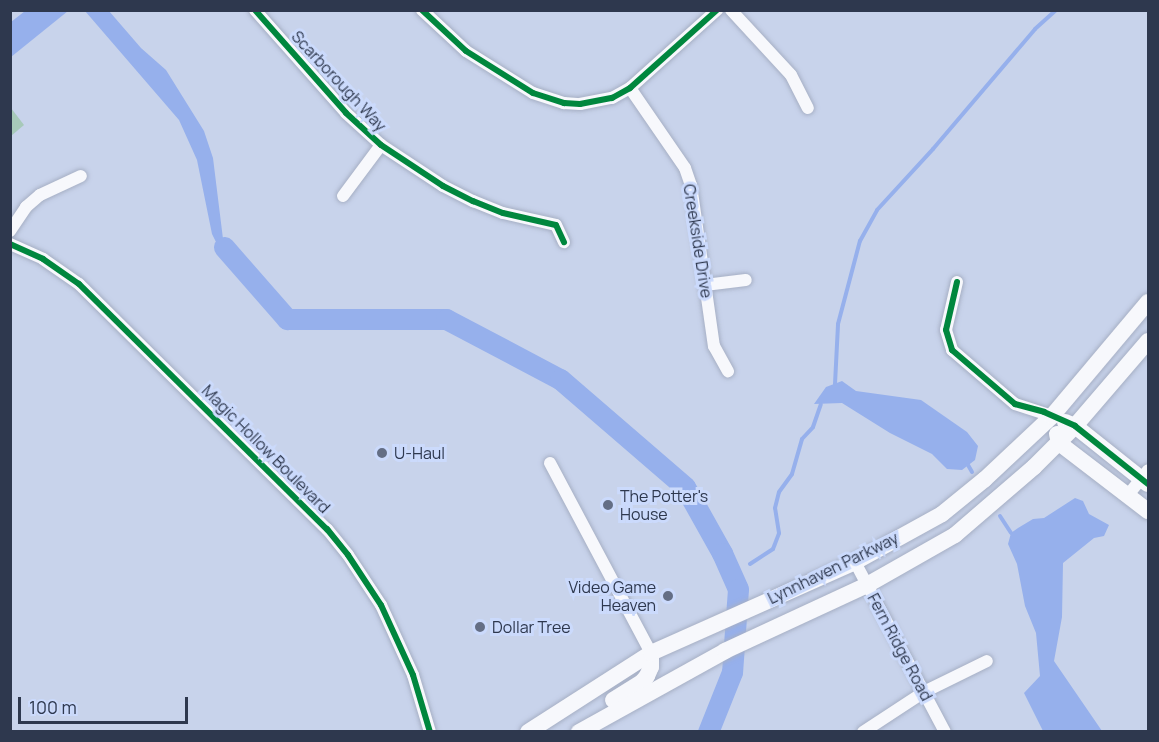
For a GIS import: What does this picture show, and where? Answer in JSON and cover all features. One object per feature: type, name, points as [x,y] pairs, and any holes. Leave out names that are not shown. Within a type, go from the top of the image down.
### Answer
[{"type":"main road","name":"Lynnhaven Parkway","points":[[528,732],[651,653],[855,562],[942,514],[985,479],[1052,416],[1149,302]]},
{"type":"main road","name":"Lynnhaven Parkway","points":[[578,732],[725,651],[867,585],[955,535],[1013,488],[1059,443],[1149,341]]},
{"type":"main road","points":[[1052,416],[1075,426],[1146,478]]},
{"type":"main road","points":[[1052,416],[1059,443],[1149,511]]},
{"type":"main road","points":[[578,732],[593,715],[642,682],[651,667],[651,653]]},
{"type":"street","name":"Scarborough Way","points":[[255,10],[346,113],[381,145],[435,181],[473,201],[503,213],[556,225],[564,242]]},
{"type":"street","points":[[422,10],[466,51],[533,93],[564,103],[596,102],[630,88],[717,10]]},
{"type":"street","points":[[731,10],[791,75],[808,108]]},
{"type":"street","name":"Creekside Drive","points":[[630,88],[685,168],[691,185],[714,346],[728,371]]},
{"type":"street","points":[[343,196],[381,145]]},
{"type":"street","points":[[10,231],[19,216],[40,195],[81,176]]},
{"type":"street","name":"Magic Hollow Boulevard","points":[[10,244],[43,259],[79,284],[327,529],[348,555],[381,605],[413,675],[430,732]]},
{"type":"street","points":[[705,285],[746,280]]},
{"type":"street","points":[[957,282],[946,330],[952,350],[1020,407],[1035,409],[1052,416]]},
{"type":"street","points":[[550,463],[651,653]]},
{"type":"street","points":[[1128,495],[1146,478]]},
{"type":"street","name":"Fern Ridge Road","points":[[855,562],[945,732]]},
{"type":"street","points":[[863,732],[924,692],[987,661]]},
{"type":"green space","points":[[11,108],[24,125],[10,136]]},
{"type":"water","points":[[25,11],[68,11],[11,57],[11,22]]},
{"type":"water","points":[[85,11],[109,11],[141,48],[166,70],[204,131],[213,158],[224,247],[217,244],[212,234],[197,160],[179,120]]},
{"type":"water","points":[[842,381],[856,391],[921,400],[967,432],[978,446],[975,460],[962,470],[947,469],[932,454],[890,433],[842,403],[814,404],[826,387]]},
{"type":"water","points":[[1075,498],[1083,501],[1089,514],[1109,525],[1104,536],[1094,538],[1063,563],[1062,617],[1054,661],[1102,731],[1043,731],[1024,693],[1040,676],[1036,633],[1025,606],[1017,564],[1008,544],[1011,533],[1018,528],[1033,519],[1044,518]]},
{"type":"waterway","points":[[835,384],[838,324],[860,241],[877,210],[933,149],[1035,29],[1056,10]]},
{"type":"waterway","points":[[224,247],[287,319],[446,319],[560,379],[685,487],[722,553],[738,589],[732,672],[708,732]]},
{"type":"waterway","points":[[750,564],[773,549],[779,533],[775,508],[779,492],[792,474],[802,439],[813,427],[821,404]]},
{"type":"waterway","points":[[968,465],[972,472]]},
{"type":"waterway","points":[[1000,516],[1011,533]]},
{"type":"cycle path","points":[[255,10],[346,113],[381,145],[443,186],[473,201],[503,213],[556,225],[564,242]]},
{"type":"cycle path","points":[[422,10],[466,51],[533,93],[564,103],[580,104],[612,98],[630,88],[717,10]]},
{"type":"cycle path","points":[[10,244],[43,259],[79,284],[327,529],[348,555],[381,605],[413,675],[430,732]]},
{"type":"cycle path","points":[[957,282],[946,330],[952,350],[1015,404],[1044,412],[1075,426],[1148,484]]},
{"type":"place","name":"U-Haul","points":[[382,453]]},
{"type":"place","name":"The Potter's House","points":[[608,505]]},
{"type":"place","name":"Video Game Heaven","points":[[668,596]]},
{"type":"place","name":"Dollar Tree","points":[[480,627]]}]
